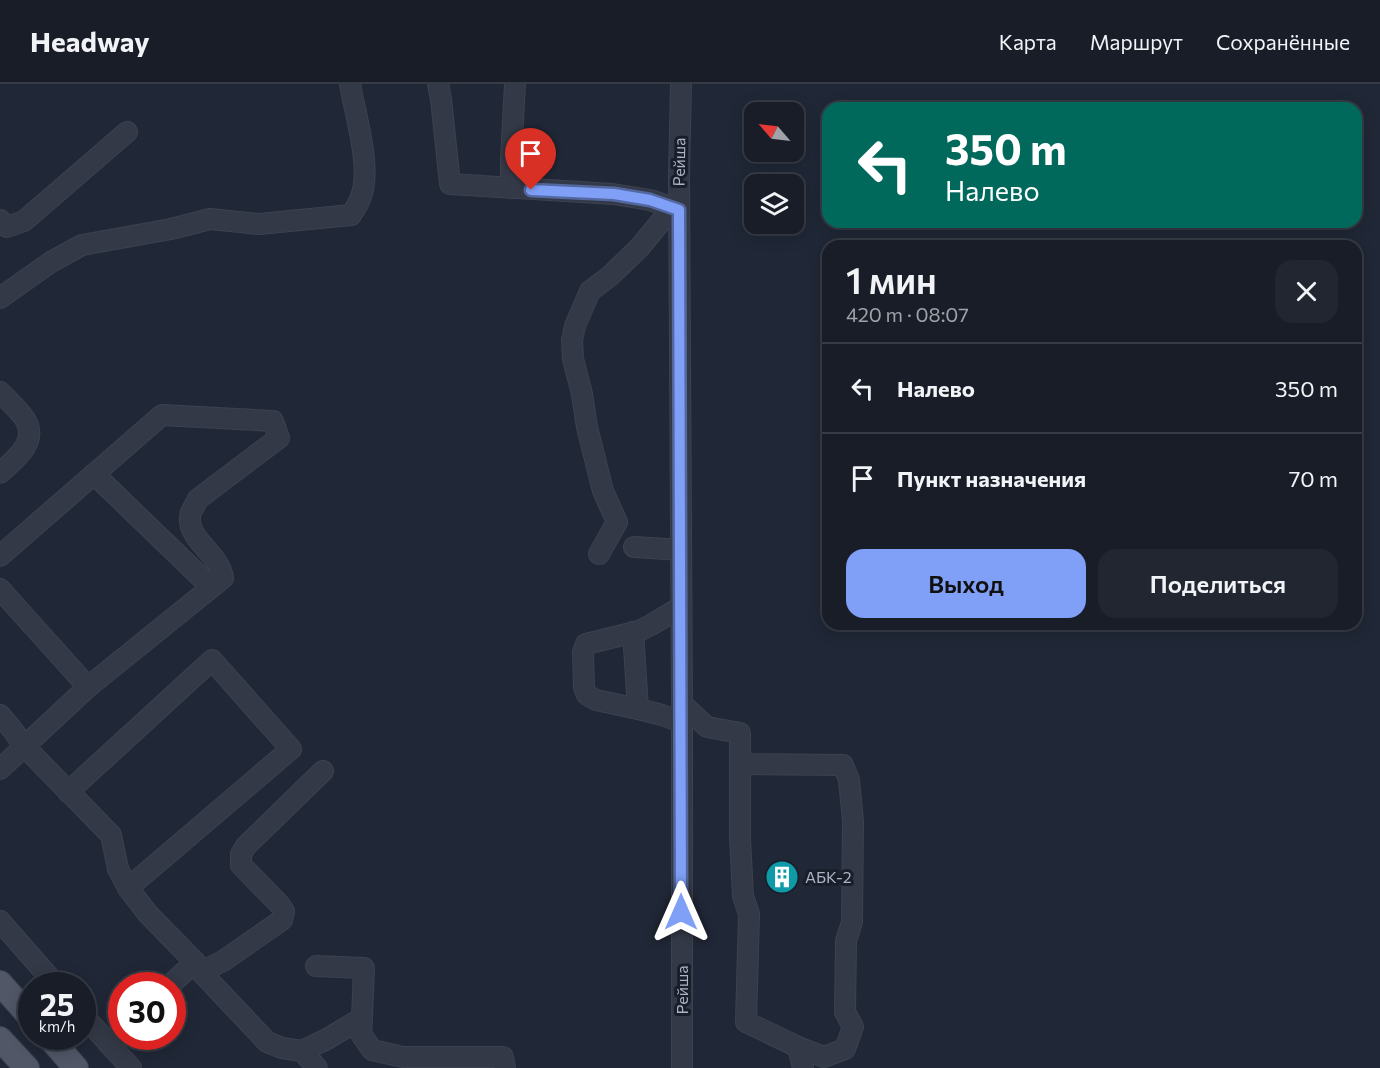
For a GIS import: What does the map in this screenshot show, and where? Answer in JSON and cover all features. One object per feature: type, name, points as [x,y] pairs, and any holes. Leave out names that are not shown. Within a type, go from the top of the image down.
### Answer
[{"type":"main road","points":[[0,983],[18,1003]]},
{"type":"main road","points":[[0,1039],[27,1068]]},
{"type":"main road","points":[[60,1050],[76,1068]]},
{"type":"street","points":[[0,298],[51,262],[82,245],[171,229],[210,219],[259,224],[351,215],[361,198],[365,172],[350,84]]},
{"type":"street","points":[[438,84],[450,184],[614,194],[650,200],[679,210]]},
{"type":"street","points":[[511,188],[515,84]]},
{"type":"street","name":"Рейша","points":[[681,84],[679,210],[682,1068]]},
{"type":"street","points":[[0,220],[7,227],[24,221],[127,132]]},
{"type":"street","points":[[599,554],[617,522],[603,491],[597,470],[573,359],[572,340],[580,313],[590,291],[610,276],[640,247],[663,219],[679,210]]},
{"type":"street","points":[[0,392],[26,421],[29,434],[24,451],[0,473]]},
{"type":"street","points":[[0,556],[162,415],[273,421],[279,438],[198,499],[191,513],[191,530],[219,564],[223,578],[88,687],[0,769]]},
{"type":"street","points":[[94,474],[211,587]]},
{"type":"street","points":[[634,547],[681,550]]},
{"type":"street","points":[[0,589],[88,687]]},
{"type":"street","points":[[681,607],[651,625],[586,644],[583,652],[584,688],[587,695],[596,700],[662,715],[681,713],[707,727],[740,733],[740,764],[740,838],[743,896],[749,914],[746,1022],[824,1057],[845,1049],[854,1027],[845,1012],[846,941],[852,922],[853,821],[849,780],[843,765],[740,764]]},
{"type":"street","points":[[633,632],[638,709]]},
{"type":"street","points":[[68,792],[212,660],[291,748],[128,888]]},
{"type":"street","points":[[0,715],[24,746],[111,835],[118,869],[128,888],[148,914],[267,1042],[282,1048],[302,1051],[362,1018]]},
{"type":"street","points":[[186,975],[198,967],[223,961],[282,920],[284,911],[280,904],[241,865],[241,854],[246,846],[323,771]]},
{"type":"street","points":[[0,921],[45,972]]},
{"type":"street","points":[[316,966],[364,968],[361,1034],[372,1050],[404,1063],[503,1057],[505,1068]]},
{"type":"street","points":[[798,1047],[803,1068]]},
{"type":"street","points":[[122,1050],[131,1068]]},
{"type":"street","points":[[302,1051],[317,1068]]},
{"type":"place","name":"АБК-2","points":[[782,877]]},
{"type":"route","points":[[531,190],[614,194],[650,200],[679,210],[681,912]]}]
